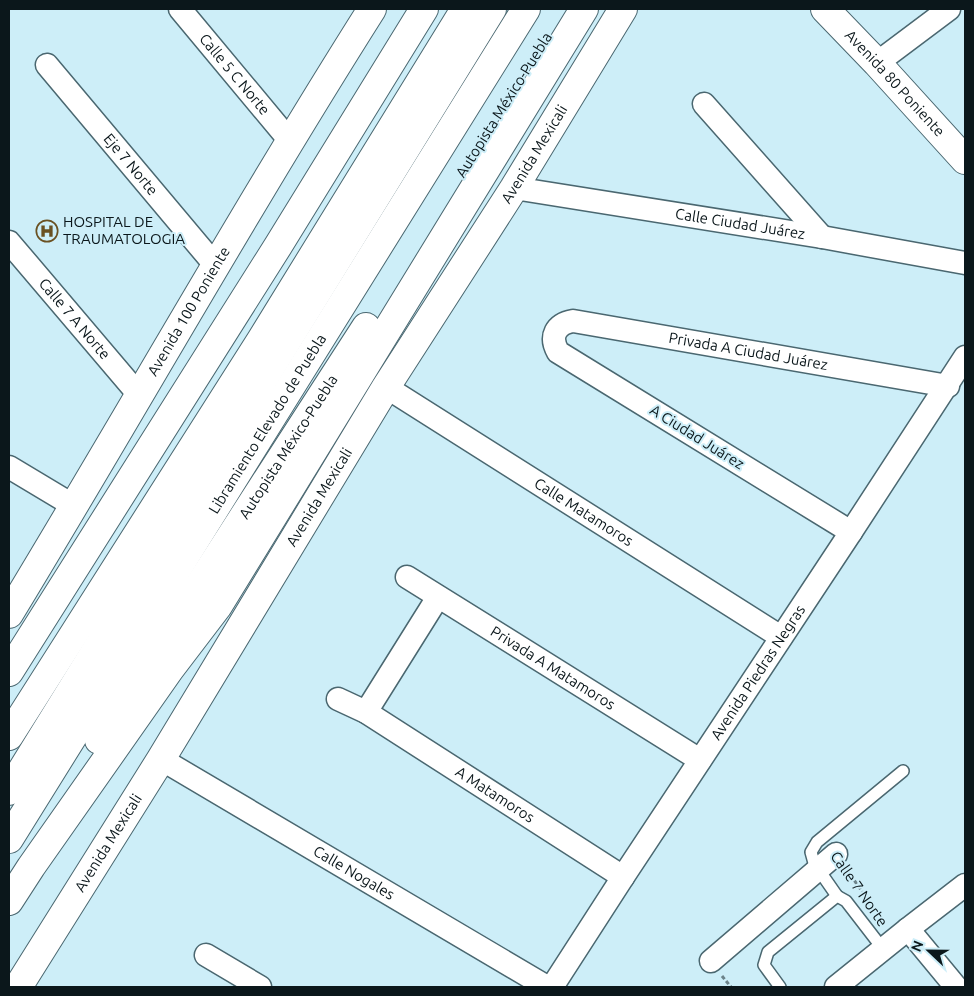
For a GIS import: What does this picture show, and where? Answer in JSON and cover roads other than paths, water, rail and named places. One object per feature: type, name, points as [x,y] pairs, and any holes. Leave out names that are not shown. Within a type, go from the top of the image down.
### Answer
[{"type":"main road","points":[[9,672],[278,246],[424,9]]},
{"type":"main road","points":[[9,736],[255,349],[465,9]]},
{"type":"main road","name":"Libramiento Elevado de Puebla","points":[[9,791],[492,9]]},
{"type":"main road","name":"Libramiento Elevado de Puebla","points":[[9,839],[526,9]]},
{"type":"main road","name":"Autopista México-Puebla","points":[[9,883],[108,726],[347,358],[564,9]]},
{"type":"main road","points":[[9,901],[170,668],[218,606],[584,9]]},
{"type":"main road","name":"Avenida Mexicali","points":[[18,987],[161,759],[386,387],[514,188],[622,9]]},
{"type":"main road","name":"Avenida 80 Poniente","points":[[825,9],[965,160]]},
{"type":"main road","name":"Avenida 100 Poniente","points":[[9,614],[367,11]]},
{"type":"street","name":"Calle 5 C Norte","points":[[180,9],[290,141]]},
{"type":"street","points":[[877,63],[949,9]]},
{"type":"street","name":"Eje 7 Norte","points":[[47,65],[215,265]]},
{"type":"street","points":[[704,104],[822,237]]},
{"type":"street","name":"Calle Ciudad Juárez","points":[[514,188],[822,237],[965,263]]},
{"type":"street","name":"Calle 7 A Norte","points":[[9,242],[139,396]]},
{"type":"street","name":"Privada A Ciudad Juárez","points":[[554,334],[558,327],[565,322],[573,320],[948,386]]},
{"type":"street","name":"A Ciudad Juárez","points":[[554,334],[554,344],[558,352],[851,532]]},
{"type":"street","name":"Avenida Piedras Negras","points":[[552,987],[622,877],[948,386],[965,357]]},
{"type":"street","name":"Calle Matamoros","points":[[386,387],[781,637]]},
{"type":"street","points":[[9,467],[74,506]]},
{"type":"street","name":"Privada A Matamoros","points":[[407,577],[700,760]]},
{"type":"street","points":[[366,712],[438,597]]},
{"type":"street","name":"A Matamoros","points":[[338,699],[366,712],[622,877]]},
{"type":"street","name":"Calle Nogales","points":[[161,759],[546,987]]},
{"type":"street","points":[[711,961],[818,868],[829,846]]},
{"type":"street","points":[[836,987],[965,885]]},
{"type":"street","name":"Calle 7 Norte","points":[[895,939],[956,987]]},
{"type":"street","points":[[206,955],[260,987]]},
{"type":"lane","points":[[829,846],[903,771]]},
{"type":"lane","points":[[818,868],[837,896],[895,939]]},
{"type":"lane","points":[[780,987],[764,965],[768,952],[837,896]]},
{"type":"place","name":"HOSPITAL DE TRAUMATOLOGIA","points":[[47,231]]}]
